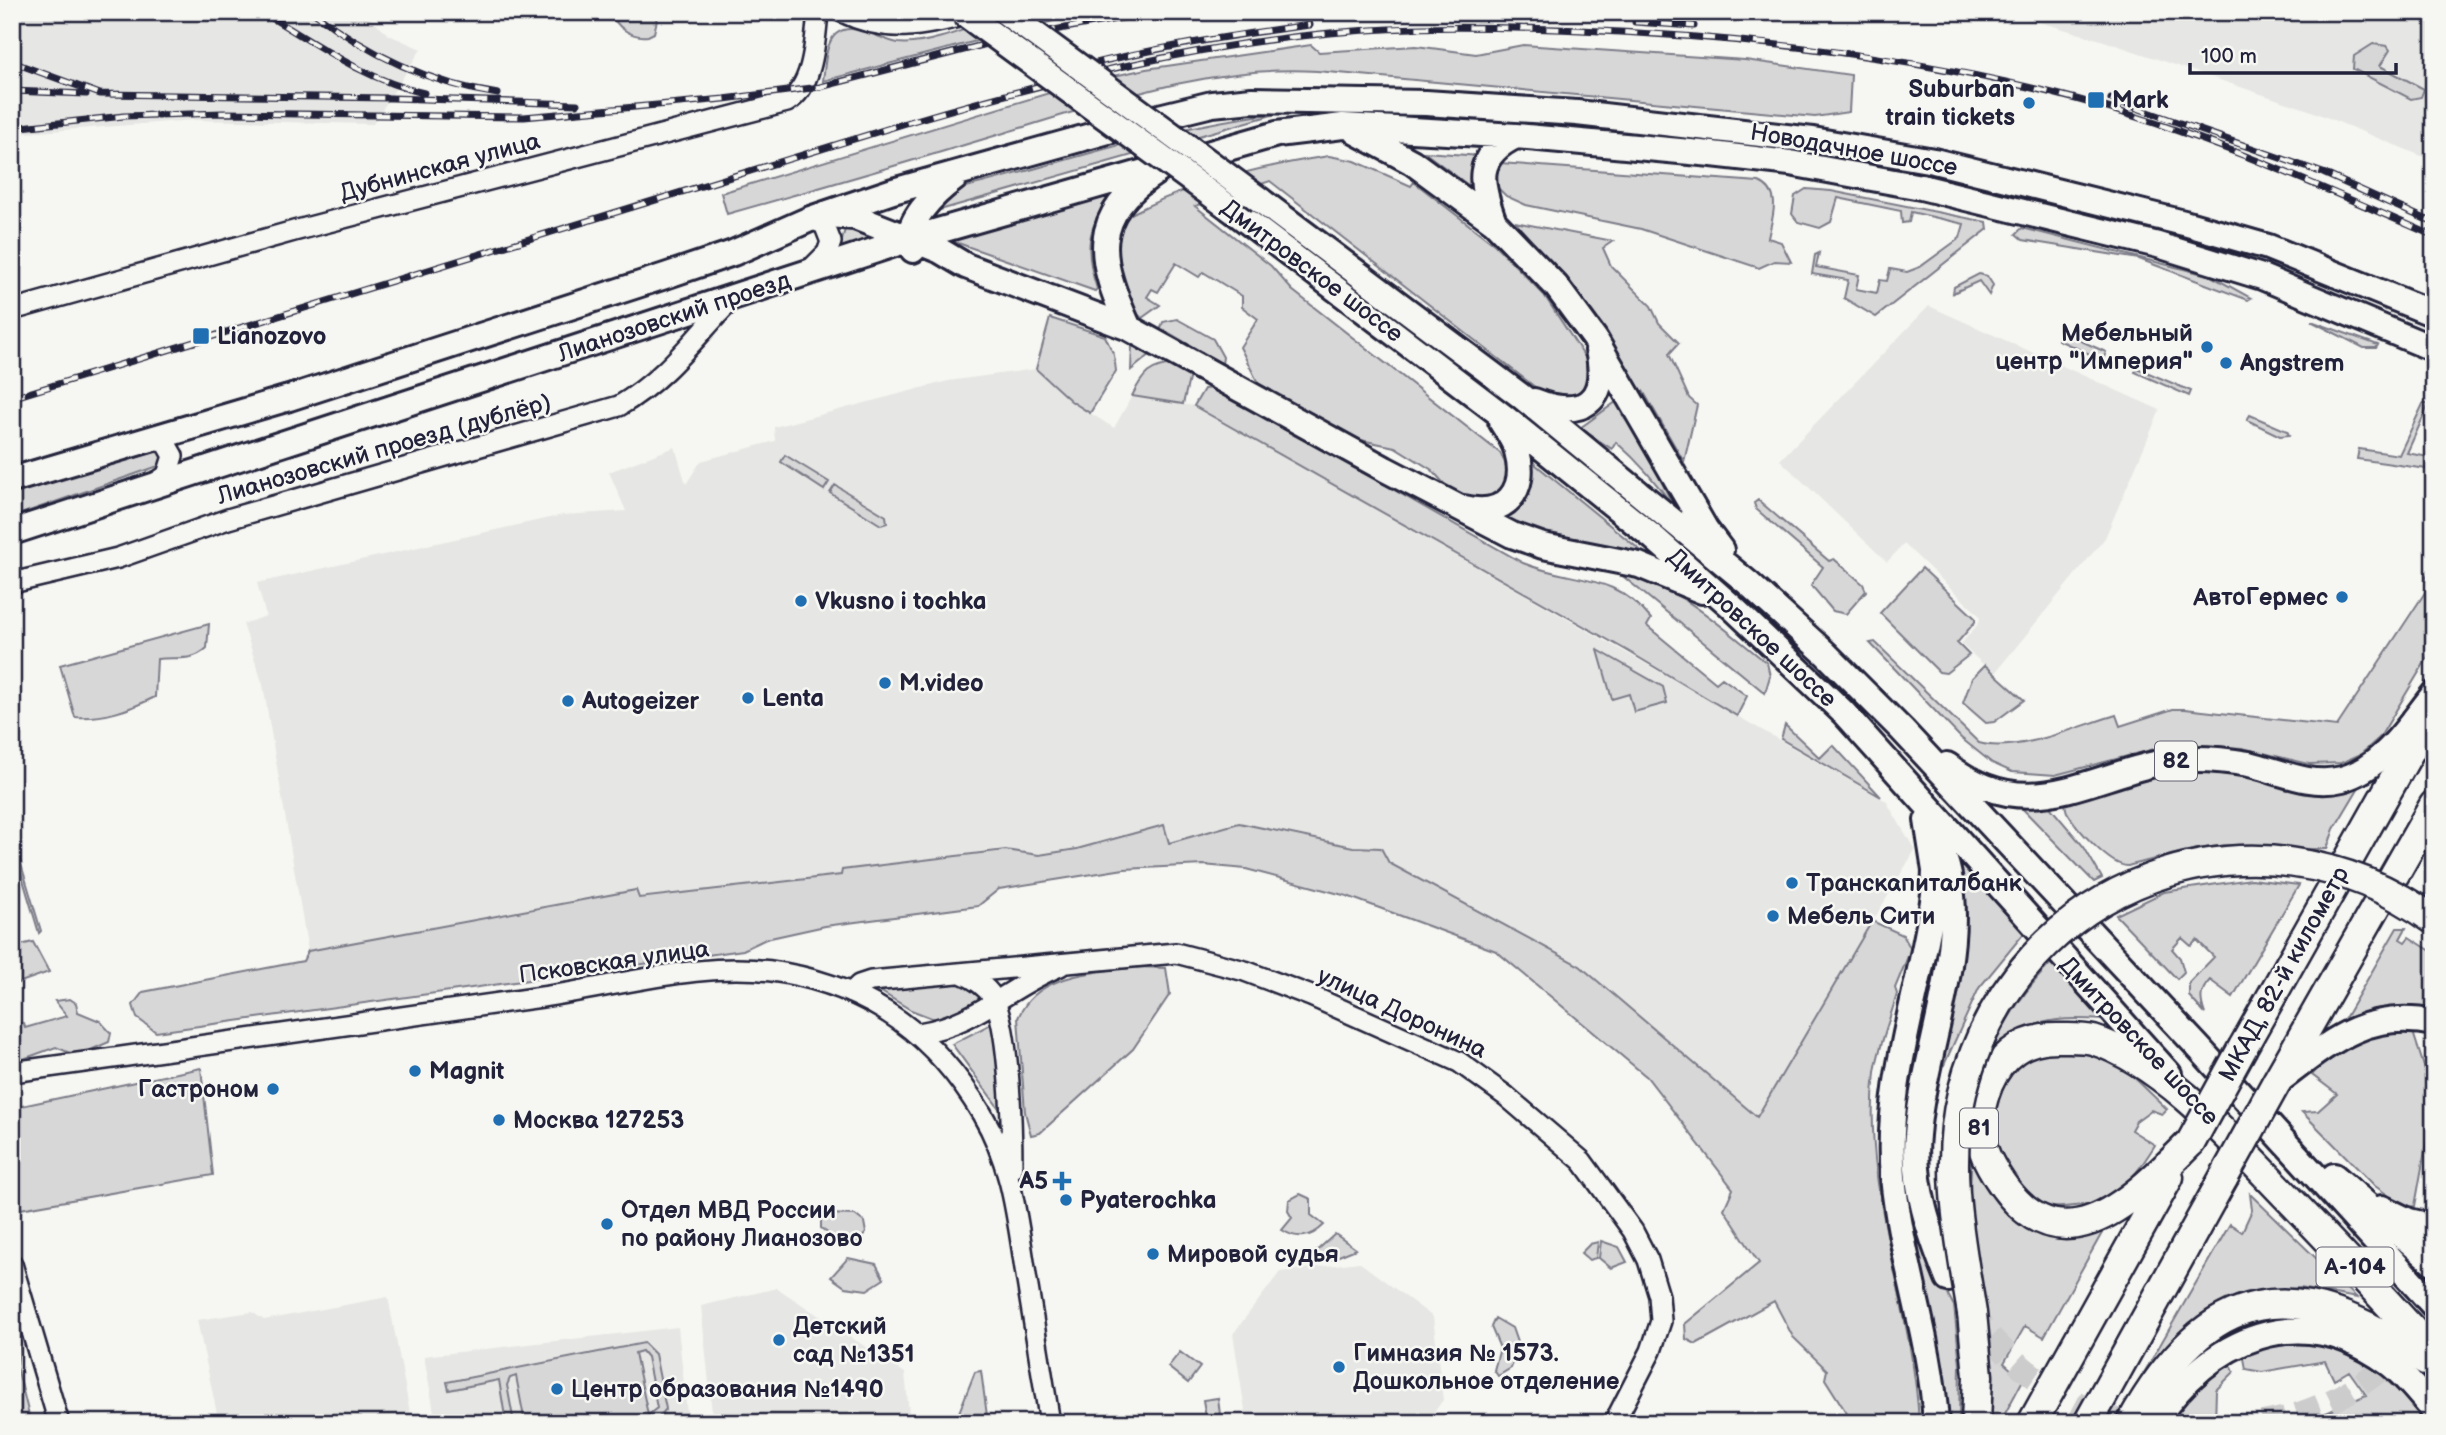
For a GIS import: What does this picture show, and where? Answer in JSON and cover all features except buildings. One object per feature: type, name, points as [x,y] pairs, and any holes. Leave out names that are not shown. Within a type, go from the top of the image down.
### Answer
[{"type":"highway","name":"МКАД, 82-й километр","points":[[2032,1423],[2434,708]]},
{"type":"highway","name":"МКАД, 82-й километр","points":[[2088,1423],[2434,805]]},
{"type":"highway","points":[[1976,1423],[1978,1376],[1972,1312],[1955,1204],[1956,1124],[1962,1093],[1988,1022],[2008,987],[2034,954],[2066,924],[2137,881],[2172,871],[2249,860],[2293,862],[2352,877],[2393,894],[2434,920]]},
{"type":"highway","name":"81","points":[[2191,1142],[2152,1181],[2116,1209],[2087,1223],[2065,1225],[2045,1221],[2028,1212],[2011,1196],[1983,1154],[1979,1126],[1982,1100],[2006,1056],[2024,1043],[2042,1038],[2071,1038],[2092,1040],[2118,1051],[2198,1106]]},
{"type":"highway","name":"Дмитровское шоссе","points":[[2198,1106],[2370,1282],[2434,1354]]},
{"type":"highway","points":[[2131,1423],[2152,1385],[2172,1358],[2205,1327],[2237,1310],[2272,1303],[2303,1304],[2341,1313],[2385,1333],[2434,1367]]},
{"type":"main road","name":"Дмитровское шоссе","points":[[962,12],[1231,209],[1493,409],[1654,538],[1730,605],[1821,690],[2198,1106]]},
{"type":"main road","name":"Дмитровское шоссе","points":[[1005,12],[1267,198],[1521,396],[1748,583],[1864,689],[2434,1306]]},
{"type":"main road","name":"Новодачное шоссе","points":[[1252,100],[1347,100],[1577,113],[1715,127],[1934,161],[2184,223],[2268,247],[2381,290],[2434,314]]},
{"type":"main road","points":[[1252,100],[1303,112],[1343,127],[1412,162],[1494,222],[1556,286],[1595,339],[1706,530],[1748,583]]},
{"type":"main road","name":"Лианозовский проезд","points":[[12,480],[149,440],[665,276],[733,253],[813,217],[1155,118],[1212,104],[1252,100]]},
{"type":"main road","points":[[1343,127],[1337,120],[1336,111],[1347,100]]},
{"type":"main road","name":"Новодачное шоссе","points":[[1343,127],[1516,136],[1790,163],[2014,207],[2158,245],[2262,277],[2434,349]]},
{"type":"main road","points":[[916,248],[1171,162],[1277,134],[1343,127]]},
{"type":"main road","points":[[1494,222],[1483,183],[1484,167],[1490,154],[1500,144],[1516,136]]},
{"type":"main road","points":[[1129,328],[1106,273],[1104,241],[1112,217],[1124,199],[1147,177],[1171,162]]},
{"type":"main road","points":[[916,248],[913,227],[931,198],[961,173]]},
{"type":"main road","points":[[813,217],[855,217],[916,248],[1129,328],[1450,504],[1512,535],[1543,546],[1639,565],[1682,580],[1730,605]]},
{"type":"main road","name":"Лианозовский проезд","points":[[12,532],[849,261],[916,248]]},
{"type":"main road","points":[[1521,396],[1560,410],[1579,408],[1591,401],[1598,392],[1601,380],[1595,339]]},
{"type":"main road","points":[[1450,504],[1492,511],[1504,505],[1521,477],[1517,447],[1493,409]]},
{"type":"main road","name":"82","points":[[1902,730],[1957,772],[1978,784],[2007,792],[2040,796],[2071,790],[2158,763],[2193,759],[2249,764],[2295,778],[2323,781],[2342,779],[2363,770],[2384,754],[2434,694]]},
{"type":"main road","points":[[1900,775],[1927,820],[1949,871],[1955,925],[1916,1136],[1918,1177],[1926,1215],[1948,1279]]},
{"type":"main road","points":[[1927,820],[1935,871],[1934,894],[1892,1129],[1893,1176],[1931,1371],[1936,1423]]},
{"type":"main road","points":[[2276,1083],[2338,1037],[2370,1023],[2402,1018],[2434,1023]]},
{"type":"main road","points":[[2241,1094],[2434,1263]]},
{"type":"main road","points":[[2329,1171],[2391,1213],[2434,1227]]},
{"type":"main road","points":[[2154,1423],[2179,1387],[2208,1361],[2241,1342],[2278,1333],[2318,1333],[2355,1343],[2392,1366],[2434,1411]]},
{"type":"street","name":"Дубнинская улица","points":[[12,310],[294,231],[787,102],[794,98],[809,71],[818,12]]},
{"type":"street","points":[[842,12],[868,22],[904,28],[920,27],[976,12]]},
{"type":"street","points":[[800,277],[818,263],[831,242],[824,224],[813,217]]},
{"type":"street","name":"Лианозовский проезд (дублёр)","points":[[12,583],[118,558],[228,519],[619,406],[645,390],[677,362],[733,298]]},
{"type":"street","points":[[149,440],[165,442],[173,456],[167,475],[152,486]]},
{"type":"street","name":"улица Доронина","points":[[850,993],[859,985],[872,981],[1077,960],[1176,953],[1245,971],[1311,996],[1459,1062],[1490,1083],[1581,1161],[1633,1231],[1648,1260],[1659,1296],[1661,1321],[1651,1351],[1614,1423]]},
{"type":"street","points":[[919,1033],[943,1029],[996,1004],[1035,979],[1077,960]]},
{"type":"street","name":"Псковская улица","points":[[12,1072],[553,995],[672,975],[728,971],[785,973],[850,993],[900,1019],[919,1033],[950,1068],[983,1115],[1002,1152],[1012,1184],[1050,1423]]},
{"type":"street","points":[[961,973],[979,982],[996,1004],[1003,1033],[1012,1122],[1012,1184]]},
{"type":"street","points":[[1003,1033],[1018,1000],[1035,979]]},
{"type":"street","points":[[12,1264],[60,1423]]},
{"type":"shaded area","points":[[12,12],[362,12],[389,35],[421,49],[373,124],[194,120],[12,134]]},
{"type":"shaded area","points":[[612,12],[651,12],[657,20],[654,33],[648,36],[631,34],[617,23]]},
{"type":"shaded area","points":[[1012,12],[1088,12],[823,81],[830,43],[836,34],[843,30],[858,30],[898,43],[911,43],[940,38]]},
{"type":"shaded area","points":[[2005,12],[2434,12],[2434,150],[2429,159],[2309,110],[2101,40]]},
{"type":"shaded area","points":[[2373,44],[2387,46],[2390,50],[2380,66],[2424,89],[2421,97],[2411,99],[2353,69],[2354,56]]},
{"type":"shaded area","points":[[1311,45],[1319,52],[1416,46],[1476,54],[1523,45],[1745,60],[1851,75],[1849,112],[1815,117],[1317,71],[1277,70],[1198,80],[1119,98],[727,214],[721,193],[1082,83],[1146,69]]},
{"type":"shaded area","points":[[1279,113],[926,214],[950,193],[963,188],[1159,135]]},
{"type":"shaded area","points":[[1424,152],[1481,156],[1476,191]]},
{"type":"shaded area","points":[[1329,156],[1355,161],[1411,186],[1414,182],[1495,245],[1544,295],[1590,365],[1590,382],[1585,395],[1549,398],[1270,181],[1195,206],[1271,266],[1292,290],[1500,453],[1506,467],[1506,479],[1489,501],[1455,496],[1432,470],[1395,447],[1356,439],[1259,385],[1240,347],[1258,319],[1242,307],[1242,296],[1203,272],[1199,277],[1176,263],[1158,292],[1152,289],[1147,297],[1160,305],[1142,318],[1127,305],[1119,292],[1116,226],[1126,211],[1131,214],[1178,193],[1228,177]]},
{"type":"shaded area","points":[[1500,163],[1759,182],[1771,192],[1773,199],[1768,238],[1781,242],[1791,262],[1774,261],[1759,268],[1641,229],[1526,205],[1506,196],[1492,182],[1495,169]]},
{"type":"shaded area","points":[[1806,189],[1831,191],[1987,222],[1988,229],[1876,317],[1844,298],[1848,280],[1812,274],[1815,255],[1819,253],[1816,267],[1859,275],[1856,289],[1877,293],[1880,280],[1887,281],[1890,269],[1907,272],[1920,267],[1960,238],[1964,224],[1911,212],[1909,222],[1902,223],[1901,211],[1838,198],[1831,222],[1820,228],[1798,222],[1792,214],[1795,196]]},
{"type":"shaded area","points":[[1110,195],[1096,219],[1090,240],[1090,262],[1097,289],[1095,291],[955,242],[955,238]]},
{"type":"shaded area","points":[[1515,222],[1613,241],[1603,248],[1611,266],[1651,306],[1659,323],[1679,343],[1669,354],[1689,398],[1697,405],[1684,462],[1643,391],[1636,393],[1574,289]]},
{"type":"shaded area","points":[[851,228],[875,238],[840,248],[845,229]]},
{"type":"shaded area","points":[[2022,228],[2211,276],[2251,298],[2248,300],[2139,259],[2023,240],[2016,234]]},
{"type":"shaded area","points":[[1979,274],[1987,276],[1993,285],[1989,295],[1979,281],[1953,293],[1954,287]]},
{"type":"shaded area","points":[[1929,306],[2160,410],[2105,538],[1994,674],[1961,644],[1979,623],[1980,616],[1904,544],[1887,562],[1780,460]]},
{"type":"shaded area","points":[[1050,318],[1105,336],[1114,355],[1116,371],[1090,413],[1071,401],[1036,369]]},
{"type":"shaded area","points":[[1177,319],[1213,339],[1223,357],[1222,364],[1161,328],[1163,322]]},
{"type":"shaded area","points":[[2311,321],[2378,345],[2376,348],[2364,348]]},
{"type":"shaded area","points":[[2061,332],[2106,352],[2103,360],[2058,340]]},
{"type":"shaded area","points":[[1132,345],[1151,354],[1131,370]]},
{"type":"shaded area","points":[[1175,364],[1190,375],[1183,404],[1132,396],[1148,372]]},
{"type":"shaded area","points":[[2137,368],[2191,391],[2189,396],[2135,372]]},
{"type":"shaded area","points":[[1036,369],[1071,401],[1114,428],[1132,396],[1194,406],[1886,801],[1915,850],[1757,1117],[1580,966],[1384,860],[1381,848],[1353,847],[1239,823],[1168,843],[1039,855],[1000,849],[843,870],[841,875],[639,898],[635,890],[308,951],[263,685],[243,624],[266,616],[257,583],[563,515],[626,511],[609,472],[675,447],[686,484],[701,461],[775,441],[774,427],[948,381]]},
{"type":"shaded area","points":[[1214,388],[1523,563],[1592,581],[1622,593],[1651,619],[1647,626],[1716,683],[1722,678],[1747,696],[1737,716],[1626,650],[1194,406],[1204,389]]},
{"type":"shaded area","points":[[1616,402],[1635,428],[1675,509],[1648,474],[1616,442],[1612,449],[1580,428]]},
{"type":"shaded area","points":[[2423,404],[2429,404],[2407,453],[2434,458],[2434,470],[2357,459],[2359,449],[2399,455]]},
{"type":"shaded area","points":[[2250,415],[2287,431],[2289,435],[2280,436],[2247,420]]},
{"type":"shaded area","points":[[162,450],[164,464],[12,517],[12,493]]},
{"type":"shaded area","points":[[785,455],[829,482],[824,490],[781,462]]},
{"type":"shaded area","points":[[1530,460],[1645,554],[1637,557],[1501,525],[1524,499]]},
{"type":"shaded area","points":[[835,485],[886,516],[887,523],[881,525],[830,493]]},
{"type":"shaded area","points":[[1758,500],[1829,561],[1834,559],[1863,584],[1866,591],[1846,614],[1833,611],[1811,585],[1823,567],[1756,509],[1754,503]]},
{"type":"shaded area","points":[[2434,564],[2434,639],[2428,657],[2380,737],[2361,754],[2341,763],[2309,764],[2242,748],[2193,745],[2166,746],[2055,775],[2012,772],[1992,763],[1961,738],[1870,643],[1875,642],[1979,743],[2010,745],[2028,742],[2116,715],[2120,726],[2173,709],[2337,726],[2430,585],[2426,577]]},
{"type":"shaded area","points":[[1922,568],[1975,618],[1975,622],[1957,643],[1969,655],[1946,673],[1939,672],[1880,613]]},
{"type":"shaded area","points":[[1619,573],[1641,579],[1680,597],[1767,663],[1770,676],[1765,693]]},
{"type":"shaded area","points":[[209,624],[207,648],[201,653],[189,657],[157,659],[155,697],[116,713],[75,717],[60,665]]},
{"type":"shaded area","points":[[1598,650],[1663,687],[1667,703],[1634,712],[1629,694],[1612,699]]},
{"type":"shaded area","points":[[1985,665],[2024,700],[1994,722],[1986,723],[1963,703],[1972,678]]},
{"type":"shaded area","points":[[1785,725],[1820,758],[1833,745],[1881,797],[1781,739]]},
{"type":"shaded area","points":[[2201,769],[2241,774],[2325,793],[2359,787],[2334,829],[2327,849],[2247,845],[2208,847],[2128,866],[2121,865],[2094,845],[2066,810],[2064,796],[2166,771]]},
{"type":"shaded area","points":[[2013,799],[2045,801],[2084,847],[2102,878],[2094,882]]},
{"type":"shaded area","points":[[1239,823],[1353,847],[1381,848],[1389,863],[1580,966],[1757,1117],[1872,921],[1903,935],[1911,949],[1895,988],[1897,994],[1877,1062],[1873,1116],[1881,1204],[1908,1335],[1919,1423],[1853,1423],[1825,1379],[1827,1370],[1793,1337],[1774,1301],[1696,1344],[1686,1339],[1685,1324],[1759,1263],[1724,1209],[1733,1189],[1647,1077],[1496,951],[1347,896],[1246,869],[1203,865],[1124,869],[999,889],[978,906],[825,926],[766,939],[743,950],[156,1032],[137,1018],[133,1005],[143,992],[303,961],[308,951],[636,890],[639,898],[841,875],[842,870],[1005,850],[1039,855],[1077,849],[1164,825],[1169,843]]},
{"type":"shaded area","points":[[12,834],[41,931],[39,933],[12,843]]},
{"type":"shaded area","points":[[1957,853],[2025,932],[1979,988],[1944,1065],[1938,1063],[1962,941],[1966,893]]},
{"type":"shaded area","points":[[2251,879],[2299,885],[2233,997],[2210,980],[2206,984],[2202,996],[2205,1014],[2189,996],[2189,983],[2214,957],[2197,940],[2191,946],[2182,938],[2172,949],[2180,958],[2184,972],[2177,979],[2116,915],[2164,892]]},
{"type":"shaded area","points":[[2397,928],[2406,928],[2400,939],[2405,942],[2409,937],[2434,953],[2434,1012],[2388,1008],[2365,1012],[2344,1020]]},
{"type":"shaded area","points":[[33,942],[49,972],[12,985],[12,947]]},
{"type":"shaded area","points":[[2052,962],[2103,1020],[2065,1019],[2036,1025],[2011,1040],[1985,1067],[2013,1011]]},
{"type":"shaded area","points":[[1138,967],[1166,968],[1170,994],[1133,1049],[1040,1133],[1031,1135],[1025,1112],[1018,1018],[1027,1003],[1039,991],[1053,983],[1087,974]]},
{"type":"shaded area","points":[[965,980],[979,995],[979,1001],[942,1022],[911,1010],[875,988]]},
{"type":"shaded area","points":[[70,999],[76,1003],[78,1012],[100,1021],[111,1033],[109,1042],[77,1056],[56,1047],[12,1063],[12,1024],[24,1023],[25,1028],[67,1016],[55,1001]]},
{"type":"shaded area","points":[[994,1024],[1001,1111],[952,1044]]},
{"type":"shaded area","points":[[2412,1029],[2426,1073],[2434,1073],[2434,1135],[2428,1134],[2415,1206],[2405,1207],[2375,1186],[2302,1112],[2318,1111],[2337,1094],[2312,1075],[2335,1052],[2357,1040]]},
{"type":"shaded area","points":[[2070,1046],[2118,1062],[2167,1109],[2162,1114],[2151,1110],[2136,1121],[2131,1130],[2155,1145],[2136,1173],[2117,1192],[2093,1203],[2068,1207],[2050,1206],[2038,1204],[2028,1198],[2007,1174],[1995,1144],[1994,1113],[1997,1097],[2004,1083],[2021,1061],[2039,1052]]},
{"type":"shaded area","points":[[201,1068],[213,1175],[20,1209],[12,1186],[12,1108]]},
{"type":"shaded area","points":[[1909,1083],[1905,1132],[1931,1262],[1954,1306],[1960,1365],[1959,1423],[1942,1423],[1906,1207],[1901,1126]]},
{"type":"shaded area","points":[[1972,1144],[1992,1191],[2107,1224],[2044,1337],[2025,1326],[2004,1363],[2023,1380],[2000,1423],[1987,1423],[1991,1371],[1987,1316],[1973,1246],[1970,1192]]},
{"type":"shaded area","points":[[1300,1194],[1311,1199],[1311,1215],[1324,1225],[1314,1233],[1304,1236],[1282,1230],[1292,1218],[1288,1211],[1289,1200]]},
{"type":"shaded area","points":[[2250,1194],[2357,1298],[2300,1288],[2256,1294],[2121,1423],[2115,1423],[2230,1224],[2242,1232],[2252,1210]]},
{"type":"shaded area","points":[[855,1215],[864,1222],[866,1233],[858,1242],[830,1235],[821,1228],[821,1216]]},
{"type":"shaded area","points":[[1335,1234],[1356,1249],[1329,1260],[1312,1255]]},
{"type":"shaded area","points":[[1601,1241],[1619,1247],[1627,1262],[1611,1268],[1599,1258]]},
{"type":"shaded area","points":[[1598,1242],[1596,1258],[1589,1260],[1581,1253],[1590,1244]]},
{"type":"shaded area","points":[[848,1258],[876,1264],[884,1279],[867,1290],[845,1287],[831,1277]]},
{"type":"shaded area","name":"Гимназия № 1573. Дошкольное отделение","points":[[1359,1262],[1433,1317],[1443,1400],[1426,1423],[1247,1423],[1233,1334],[1280,1272]]},
{"type":"shaded area","name":"Детский сад №1351","points":[[777,1288],[905,1373],[910,1423],[713,1423],[701,1306]]},
{"type":"shaded area","points":[[388,1297],[412,1423],[219,1423],[197,1320],[252,1312],[264,1320]]},
{"type":"shaded area","points":[[12,1311],[20,1339],[17,1367],[31,1423],[12,1423]]},
{"type":"shaded area","points":[[1495,1318],[1512,1328],[1519,1348],[1511,1368],[1498,1376],[1494,1370],[1500,1348],[1491,1327]]},
{"type":"shaded area","name":"Центр образования №1490","points":[[678,1327],[688,1423],[436,1423],[424,1356]]},
{"type":"shaded area","points":[[2285,1342],[2329,1348],[2366,1365],[2383,1377],[2429,1423],[2304,1423],[2366,1395],[2349,1371],[2334,1380],[2325,1361],[2262,1372],[2246,1369],[2243,1353]]},
{"type":"shaded area","points":[[644,1343],[655,1354],[666,1409],[655,1422],[525,1423],[516,1376],[510,1378],[507,1385],[514,1423],[506,1423],[499,1380],[449,1390],[447,1382]],"holes":[[[642,1351],[647,1357],[657,1408],[648,1415],[635,1353]]]},
{"type":"shaded area","points":[[1180,1352],[1200,1367],[1188,1383],[1168,1367]]},
{"type":"shaded area","points":[[2224,1363],[2231,1365],[2234,1372],[2216,1390],[2215,1423],[2170,1423],[2198,1384]]},
{"type":"shaded area","points":[[981,1371],[988,1423],[965,1423],[958,1415],[975,1372]]},
{"type":"shaded area","points":[[1218,1398],[1221,1423],[1207,1423],[1203,1400]]},
{"type":"tunnel","points":[[1968,1309],[2000,1347],[2038,1379],[2080,1404],[2126,1423]]},
{"type":"tunnel","points":[[2262,1423],[2313,1409],[2359,1385],[2400,1352],[2434,1312]]},
{"type":"railway","points":[[262,12],[360,70],[424,93]]},
{"type":"railway","points":[[313,12],[355,41],[401,65],[448,83],[498,94]]},
{"type":"railway","points":[[12,128],[124,116],[223,113],[524,117],[724,99],[820,87],[1014,37],[1139,15]]},
{"type":"railway","points":[[1635,22],[1694,26]]},
{"type":"railway","points":[[1052,74],[1180,45],[1310,25]]},
{"type":"railway","points":[[12,398],[967,106],[1069,79],[1173,56],[1278,39],[1361,30],[1486,28],[1643,33],[1830,51],[1954,71],[2076,99],[2167,127],[2257,161],[2434,236]]},
{"type":"railway","points":[[12,62],[100,94],[391,98],[577,104]]},
{"type":"railway","points":[[12,91],[86,94]]},
{"type":"railway","points":[[2111,99],[2323,173],[2434,223]]},
{"type":"place","name":"Mark","points":[[2096,100]]},
{"type":"place","name":"Suburban train tickets","points":[[2029,103]]},
{"type":"place","name":"Lianozovo","points":[[201,336]]},
{"type":"place","name":"Мебельный центр \"Империя\"","points":[[2207,347]]},
{"type":"place","name":"Angstrem","points":[[2226,363]]},
{"type":"place","name":"АвтоГермес","points":[[2342,597]]},
{"type":"place","name":"Vkusno i tochka","points":[[801,601]]},
{"type":"place","name":"M.video","points":[[885,683]]},
{"type":"place","name":"Lenta","points":[[748,698]]},
{"type":"place","name":"Autogeizer","points":[[568,701]]},
{"type":"place","name":"Транскапиталбанк","points":[[1792,883]]},
{"type":"place","name":"Мебель Сити","points":[[1773,916]]},
{"type":"place","name":"Magnit","points":[[415,1071]]},
{"type":"place","name":"Гастроном","points":[[273,1089]]},
{"type":"place","name":"Москва 127253","points":[[499,1120]]},
{"type":"place","name":"A5","points":[[1062,1181]]},
{"type":"place","name":"Pyaterochka","points":[[1066,1200]]},
{"type":"place","name":"Отдел МВД России по району Лианозово","points":[[607,1224]]},
{"type":"place","name":"Мировой судья","points":[[1153,1254]]},
{"type":"place","name":"Детский сад №1351","points":[[779,1340]]},
{"type":"place","name":"Гимназия № 1573. Дошкольное отделение","points":[[1339,1367]]},
{"type":"place","name":"Центр образования №1490","points":[[557,1389]]}]
